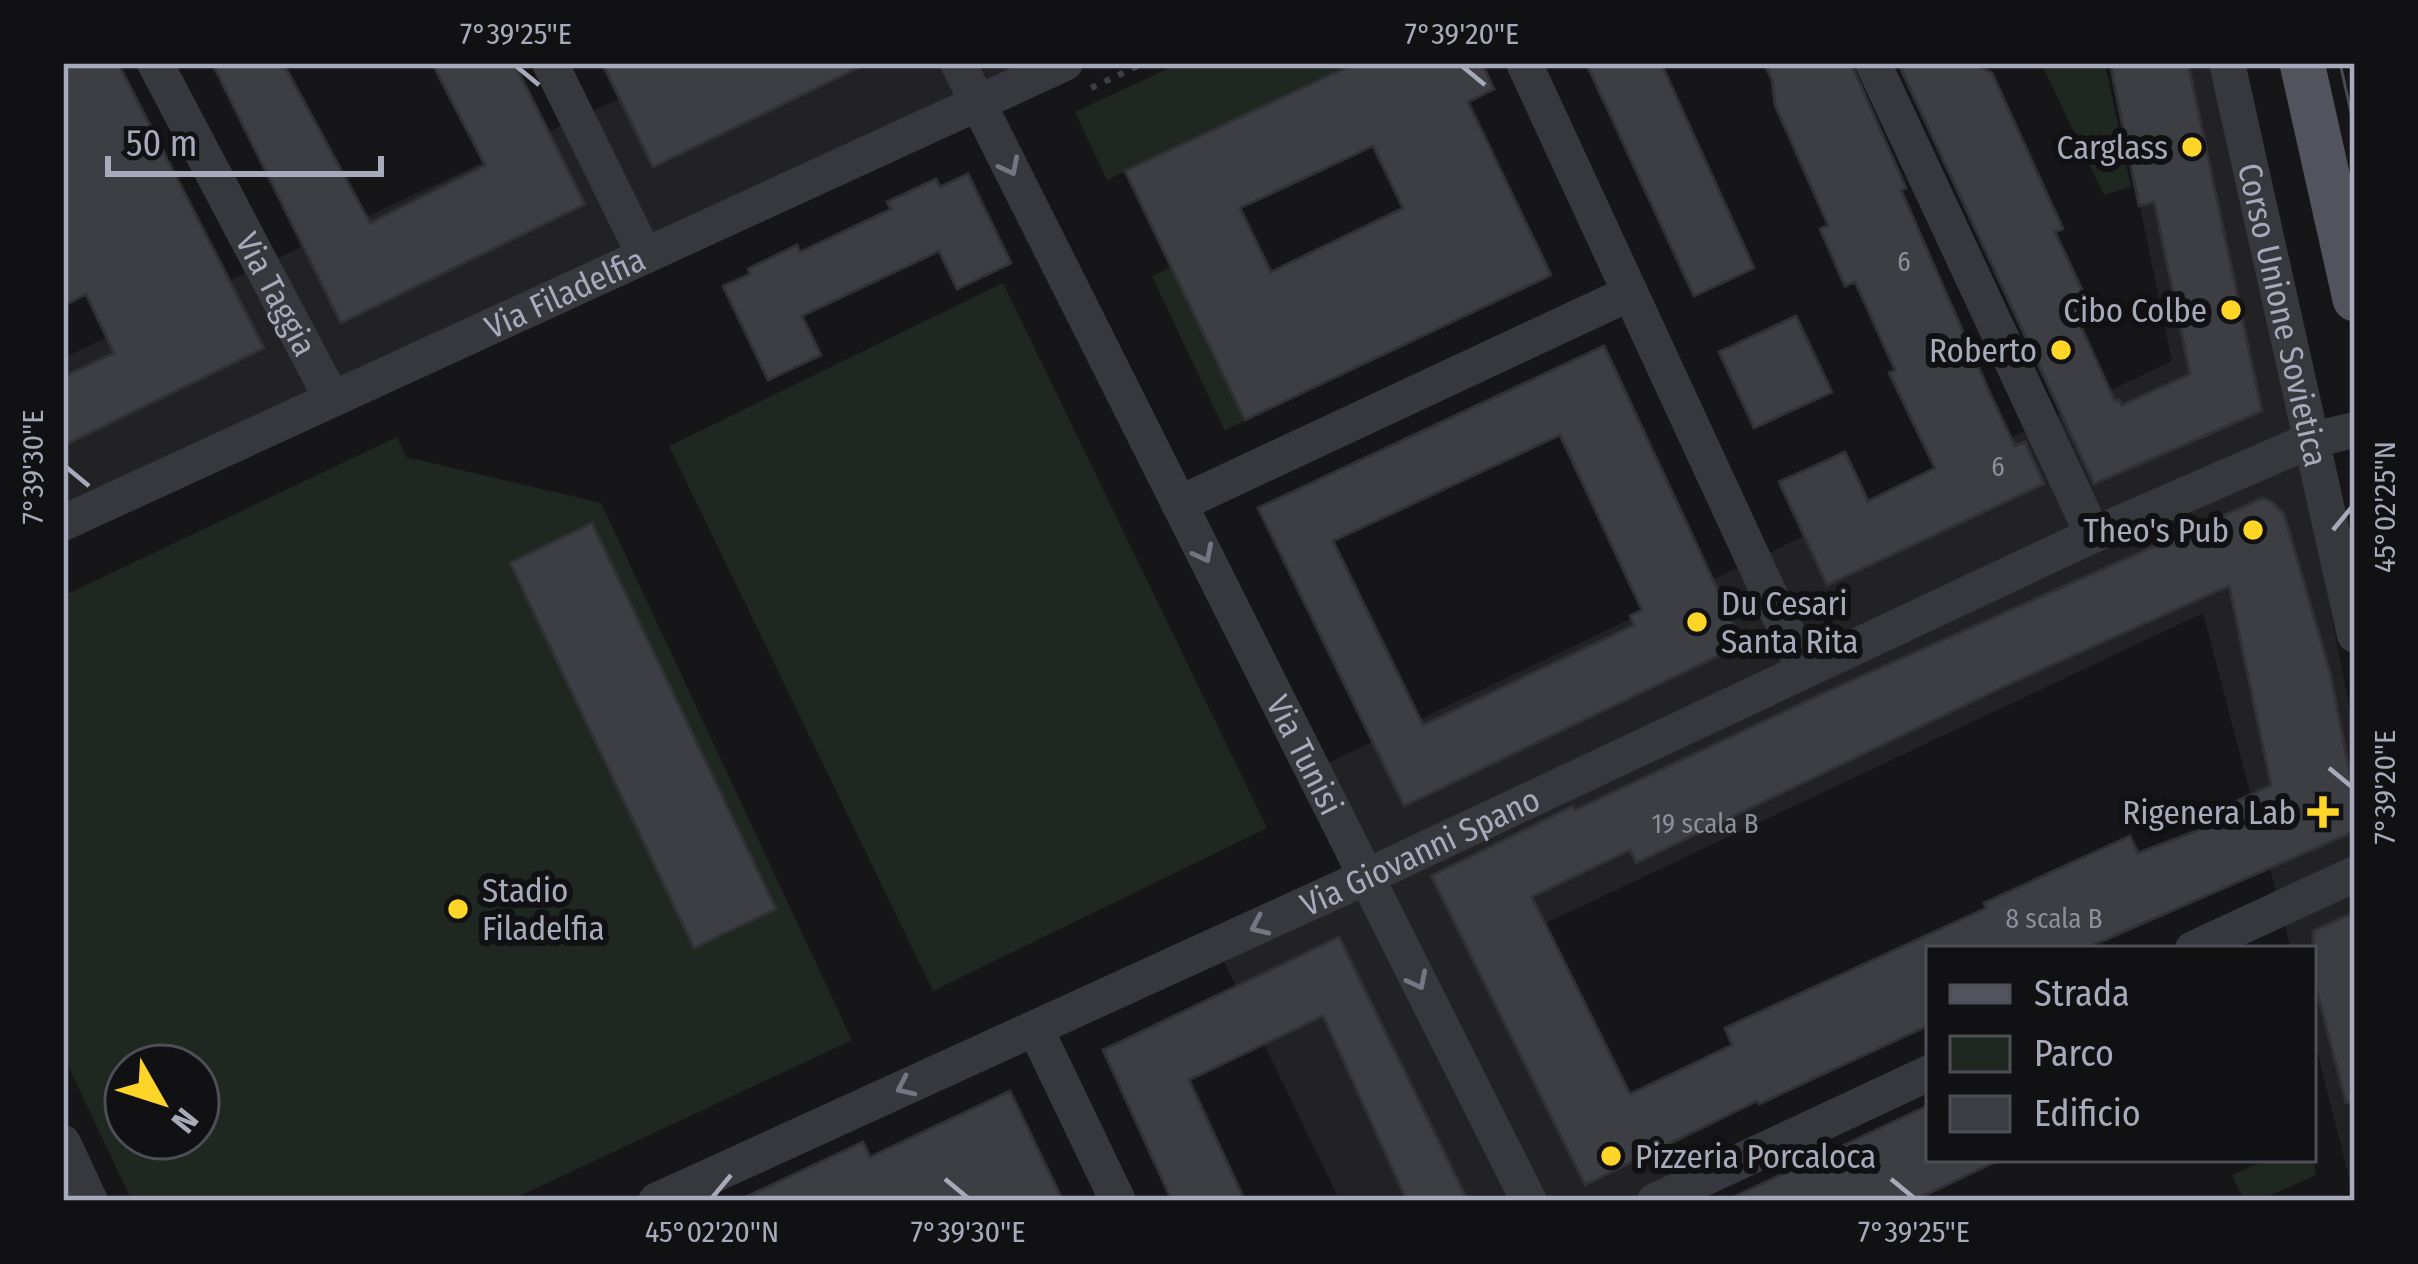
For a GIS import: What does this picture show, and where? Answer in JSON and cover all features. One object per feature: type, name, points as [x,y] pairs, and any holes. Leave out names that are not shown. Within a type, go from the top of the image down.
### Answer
[{"type":"main road","points":[[2302,63],[2355,299]]},
{"type":"street","name":"Via Taggia","points":[[154,63],[332,399]]},
{"type":"street","points":[[550,63],[646,256]]},
{"type":"street","name":"Via Tunisi","points":[[958,63],[1529,1201]]},
{"type":"street","name":"Via Filadelfia","points":[[63,523],[1065,63]]},
{"type":"street","points":[[1524,63],[1804,670]]},
{"type":"street","points":[[1873,63],[2093,535]]},
{"type":"street","name":"Corso Unione Sovietica","points":[[2227,63],[2355,634]]},
{"type":"street","points":[[1179,504],[1630,292]]},
{"type":"street","name":"Via Giovanni Spano","points":[[656,1201],[1366,877],[2093,535],[2311,440],[2355,430]]},
{"type":"street","points":[[2199,946],[2355,874]]},
{"type":"street","points":[[1035,1028],[1118,1201]]},
{"type":"street","points":[[1655,1201],[1926,1074]]},
{"type":"street","points":[[63,1143],[90,1201]]},
{"type":"shaded area","points":[[696,63],[1066,63],[63,523],[63,358]]},
{"type":"shaded area","points":[[2110,63],[2223,63],[2355,735],[2355,1201],[2316,1047],[2316,946],[2290,946],[2203,613],[1546,923],[1680,1201],[1340,1201],[1216,945],[1365,877],[1313,770],[2172,361]]},
{"type":"green space","points":[[1180,63],[1356,63],[1107,180],[1075,112]]},
{"type":"green space","points":[[2041,63],[2105,63],[2131,187],[2104,195]]},
{"type":"green space","points":[[1171,267],[1245,420],[1225,431],[1152,276]]},
{"type":"green space","points":[[1003,283],[1267,828],[933,991],[669,446]]},
{"type":"green space","name":"Stadio Filadelfia","points":[[397,437],[406,457],[601,503],[852,1040],[509,1201],[132,1201],[114,1162],[222,1162],[222,1042],[102,1042],[102,1138],[63,1055],[63,596]]},
{"type":"green space","points":[[2262,1162],[2314,1162],[2316,1175],[2258,1201],[2244,1201],[2232,1175]]},
{"type":"building","points":[[63,63],[118,63],[264,348],[63,446],[63,377],[114,353],[86,294],[63,306]]},
{"type":"building","points":[[212,63],[283,63],[370,223],[485,165],[432,63],[514,63],[585,204],[341,323]]},
{"type":"building","points":[[602,63],[868,63],[653,167]]},
{"type":"building","points":[[1356,63],[1482,63],[1494,89],[1468,102],[1551,275],[1245,420],[1125,171]],"holes":[[[1373,146],[1403,208],[1271,272],[1240,208]]]},
{"type":"building","points":[[1586,63],[1661,63],[1754,268],[1694,296]]},
{"type":"building","points":[[1764,63],[1851,63],[1992,398],[2015,446],[2025,442],[2044,484],[1827,585],[1779,482],[1845,452],[1868,501],[1935,468],[1889,373],[1895,370],[1855,282],[1845,286],[1820,229],[1828,225],[1775,105]]},
{"type":"building","points":[[1898,63],[1973,63],[1992,73],[2063,229],[2055,232],[2092,311],[2077,318],[2115,401],[2122,405],[2190,374],[2154,202],[2139,206],[2110,63],[2188,63],[2262,411],[2094,484]]},
{"type":"building","points":[[968,174],[1011,263],[957,289],[939,251],[802,316],[821,355],[768,380],[723,286],[797,245],[800,252],[891,209],[887,202],[936,179],[940,187]]},
{"type":"building","points":[[1796,316],[1832,392],[1754,428],[1719,352]]},
{"type":"building","points":[[1604,346],[1743,644],[1404,806],[1258,508]],"holes":[[[1560,435],[1642,610],[1630,616],[1634,625],[1423,725],[1333,541]]]},
{"type":"building","points":[[2263,498],[2284,514],[2330,672],[2355,800],[2355,831],[2091,946],[1926,946],[1926,1026],[1757,1101],[1585,1185],[1431,876],[1573,806],[1575,810],[1828,691]],"holes":[[[2229,586],[2271,785],[2203,817],[2207,827],[2138,853],[2130,836],[1725,1028],[1732,1045],[1630,1094],[1532,897],[1630,850],[1636,863],[2005,686]]]},
{"type":"building","points":[[592,523],[776,909],[694,948],[510,563]]},
{"type":"building","points":[[2355,912],[2355,1102],[2346,1103],[2316,988],[2313,931]]},
{"type":"building","points":[[1339,937],[1468,1201],[1407,1201],[1323,1016],[1189,1080],[1245,1201],[1172,1201],[1103,1050]]},
{"type":"building","points":[[1010,1091],[1063,1201],[737,1201],[863,1142],[870,1157]]},
{"type":"building","points":[[1926,1106],[1926,1162],[1995,1162],[1913,1201],[1725,1201]]},
{"type":"tram line","points":[[2340,63],[2355,130]]},
{"type":"place","name":"Carglass","points":[[2192,147]]},
{"type":"place","name":"Cibo Colbe","points":[[2231,310]]},
{"type":"place","name":"Roberto","points":[[2061,350]]},
{"type":"place","name":"Theo's Pub","points":[[2253,530]]},
{"type":"place","name":"Du Cesari Santa Rita","points":[[1697,622]]},
{"type":"place","name":"Rigenera Lab","points":[[2323,812]]},
{"type":"place","name":"Stadio Filadelfia","points":[[458,909]]},
{"type":"place","name":"Pizzeria Porcaloca","points":[[1611,1156]]}]
